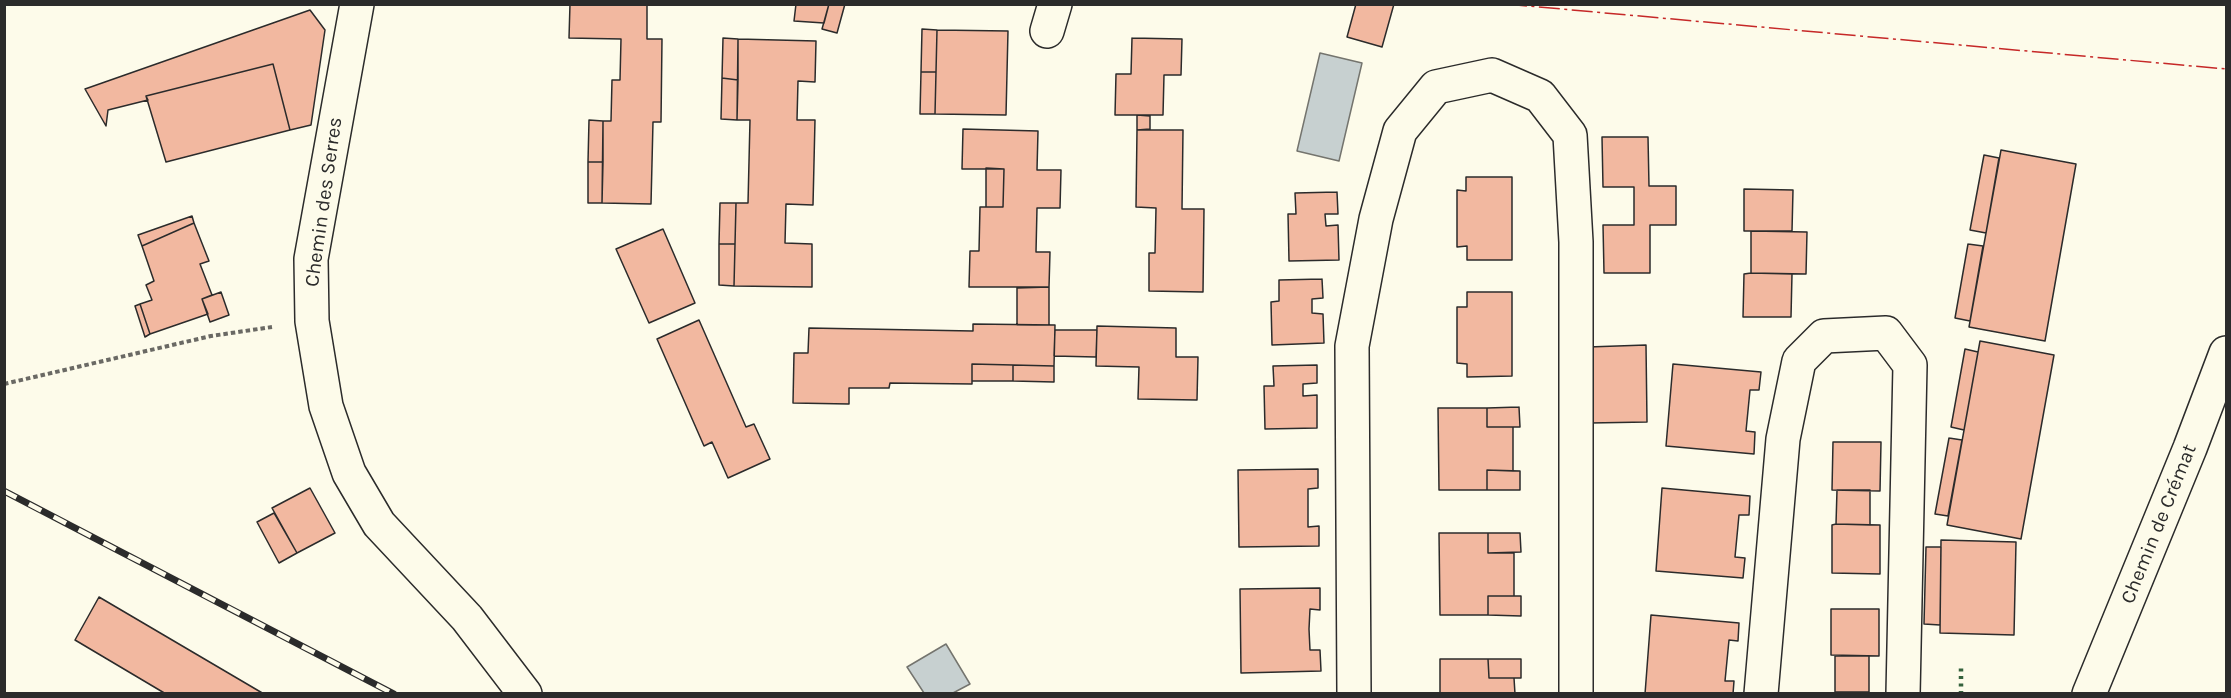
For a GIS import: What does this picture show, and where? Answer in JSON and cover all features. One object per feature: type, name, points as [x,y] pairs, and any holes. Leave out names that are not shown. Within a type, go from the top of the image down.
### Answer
[{"type":"street","name":"Chemin des Serres","points":[[357,4],[311,259],[312,321],[326,406],[349,472],[379,524],[467,618],[525,693]]},
{"type":"street","points":[[1354,693],[1352,346],[1376,219],[1400,131],[1436,87],[1492,75],[1540,96],[1570,135],[1576,254],[1576,693]]},
{"type":"street","points":[[1761,693],[1783,439],[1799,362],[1824,336],[1886,333],[1910,364],[1903,693]]},
{"type":"street","name":"Chemin de Crémat","points":[[2089,693],[2190,448],[2226,353]]},
{"type":"path","points":[[4,384],[211,336],[312,321]]},
{"type":"shaded area","points":[[1320,53],[1362,63],[1339,161],[1297,151]]},
{"type":"shaded area","points":[[946,644],[970,684],[953,693],[924,693],[907,667]]},
{"type":"building","points":[[570,4],[647,4],[647,39],[662,39],[661,122],[653,122],[651,204],[602,203],[603,121],[611,121],[612,80],[620,80],[621,39],[569,38]]},
{"type":"building","points":[[796,4],[829,4],[824,23],[794,21]]},
{"type":"building","points":[[829,4],[845,4],[837,33],[822,29]]},
{"type":"building","points":[[1356,4],[1394,4],[1382,47],[1347,37]]},
{"type":"building","points":[[310,10],[325,30],[311,125],[290,130],[273,64],[146,96],[148,100],[108,110],[106,126],[85,89]]},
{"type":"building","points":[[922,29],[937,30],[936,72],[921,72]]},
{"type":"building","points":[[937,30],[1008,31],[1006,115],[935,114]]},
{"type":"building","points":[[723,38],[738,39],[738,80],[722,78]]},
{"type":"building","points":[[1132,38],[1182,39],[1181,75],[1164,75],[1163,115],[1115,115],[1116,74],[1131,74]]},
{"type":"building","points":[[738,39],[816,41],[815,82],[798,81],[797,120],[815,120],[813,205],[786,204],[785,243],[812,244],[812,287],[734,286],[736,203],[748,203],[750,120],[737,120]]},
{"type":"building","points":[[273,64],[290,130],[166,162],[146,96]]},
{"type":"building","points":[[921,72],[936,72],[935,114],[920,114]]},
{"type":"building","points":[[722,78],[738,80],[737,120],[721,119]]},
{"type":"building","points":[[1137,115],[1150,116],[1150,129],[1137,130]]},
{"type":"building","points":[[589,120],[603,121],[603,162],[588,162]]},
{"type":"building","points":[[963,129],[1038,131],[1037,170],[1061,170],[1060,208],[1037,208],[1036,252],[1050,252],[1049,287],[969,287],[970,251],[979,251],[980,207],[1003,207],[1004,169],[962,169]]},
{"type":"building","points":[[1137,130],[1183,130],[1182,209],[1204,209],[1203,292],[1149,291],[1149,253],[1155,253],[1156,208],[1136,207]]},
{"type":"building","points":[[1602,137],[1648,137],[1649,186],[1676,186],[1676,225],[1650,225],[1650,273],[1604,273],[1603,225],[1634,225],[1634,187],[1603,187]]},
{"type":"building","points":[[2001,150],[2076,164],[2045,341],[1969,327]]},
{"type":"building","points":[[1984,155],[1999,158],[1986,233],[1970,230]]},
{"type":"building","points":[[588,162],[603,162],[602,203],[588,203]]},
{"type":"building","points":[[986,168],[1004,169],[1003,207],[986,207]]},
{"type":"building","points":[[1466,177],[1512,177],[1512,260],[1467,260],[1467,246],[1457,247],[1457,190],[1466,191]]},
{"type":"building","points":[[1744,189],[1793,190],[1792,231],[1744,231]]},
{"type":"building","points":[[1337,192],[1338,214],[1325,214],[1326,226],[1338,225],[1339,260],[1289,261],[1288,214],[1296,214],[1295,193]]},
{"type":"building","points":[[720,203],[736,203],[735,244],[719,244]]},
{"type":"building","points":[[192,216],[194,223],[142,246],[138,235]]},
{"type":"building","points":[[194,223],[209,261],[200,264],[212,295],[202,299],[208,314],[150,334],[140,304],[152,300],[146,285],[154,281],[142,246]]},
{"type":"building","points":[[663,229],[695,303],[649,323],[616,249]]},
{"type":"building","points":[[1751,231],[1807,232],[1806,274],[1751,273]]},
{"type":"building","points":[[719,244],[735,244],[734,286],[719,285]]},
{"type":"building","points":[[1968,244],[1983,246],[1970,321],[1955,318]]},
{"type":"building","points":[[1744,274],[1792,274],[1791,317],[1743,317]]},
{"type":"building","points":[[1322,279],[1323,298],[1312,299],[1312,313],[1323,314],[1324,343],[1272,345],[1271,302],[1279,301],[1279,280]]},
{"type":"building","points":[[1049,287],[1049,325],[1017,325],[1017,288]]},
{"type":"building","points":[[221,292],[229,315],[210,322],[202,299]]},
{"type":"building","points":[[1467,292],[1512,292],[1512,376],[1467,377],[1467,364],[1457,363],[1457,307],[1467,307]]},
{"type":"building","points":[[140,304],[150,334],[145,337],[135,306]]},
{"type":"building","points":[[699,320],[746,427],[754,424],[770,459],[728,478],[712,442],[704,446],[657,339]]},
{"type":"building","points":[[973,324],[1055,325],[1054,366],[972,364],[972,384],[890,383],[889,388],[849,388],[849,404],[793,403],[794,353],[808,353],[809,328],[973,331]]},
{"type":"building","points":[[1097,326],[1176,328],[1176,357],[1198,357],[1197,400],[1138,399],[1139,367],[1096,366]]},
{"type":"building","points":[[1055,330],[1097,330],[1096,357],[1054,356]]},
{"type":"building","points":[[1980,341],[2054,355],[2021,539],[1947,525]]},
{"type":"building","points":[[1646,345],[1647,422],[1590,423],[1588,347]]},
{"type":"building","points":[[1965,349],[1978,352],[1964,430],[1951,427]]},
{"type":"building","points":[[972,364],[1013,365],[1013,381],[972,381]]},
{"type":"building","points":[[1673,364],[1761,372],[1759,390],[1750,390],[1746,431],[1755,432],[1754,454],[1666,446]]},
{"type":"building","points":[[1013,365],[1054,366],[1054,382],[1013,381]]},
{"type":"building","points":[[1317,365],[1317,383],[1303,384],[1303,396],[1317,395],[1317,428],[1265,429],[1264,386],[1274,386],[1273,366]]},
{"type":"building","points":[[1519,407],[1520,427],[1487,427],[1487,408]]},
{"type":"building","points":[[1438,408],[1487,408],[1487,427],[1513,427],[1513,471],[1487,470],[1487,490],[1439,490]]},
{"type":"building","points":[[1949,438],[1962,440],[1948,516],[1935,514]]},
{"type":"building","points":[[1833,442],[1881,442],[1880,491],[1832,490]]},
{"type":"building","points":[[1318,469],[1318,488],[1308,489],[1308,527],[1319,526],[1319,546],[1239,547],[1238,470]]},
{"type":"building","points":[[1487,470],[1520,471],[1520,490],[1487,490]]},
{"type":"building","points":[[310,488],[335,533],[297,553],[272,508]]},
{"type":"building","points":[[1662,488],[1750,496],[1749,515],[1739,515],[1735,557],[1745,558],[1743,578],[1656,571]]},
{"type":"building","points":[[1837,490],[1870,490],[1870,525],[1836,524]]},
{"type":"building","points":[[274,513],[297,553],[279,563],[257,522]]},
{"type":"building","points":[[1832,525],[1880,525],[1880,574],[1832,573]]},
{"type":"building","points":[[1439,533],[1488,533],[1488,553],[1514,553],[1514,596],[1488,596],[1488,615],[1440,615]]},
{"type":"building","points":[[1488,533],[1520,533],[1521,552],[1488,553]]},
{"type":"building","points":[[1941,540],[2016,542],[2014,635],[1940,633]]},
{"type":"building","points":[[1926,547],[1941,547],[1940,625],[1924,624]]},
{"type":"building","points":[[1320,588],[1320,610],[1310,609],[1309,629],[1310,650],[1320,650],[1321,671],[1241,673],[1240,589]]},
{"type":"building","points":[[1488,596],[1521,596],[1521,616],[1488,615]]},
{"type":"building","points":[[99,597],[264,694],[166,694],[75,640]]},
{"type":"building","points":[[1831,609],[1879,609],[1879,656],[1831,655]]},
{"type":"building","points":[[1651,615],[1739,623],[1738,641],[1729,640],[1725,681],[1734,681],[1733,694],[1645,694]]},
{"type":"building","points":[[1835,656],[1869,656],[1869,692],[1835,692]]},
{"type":"building","points":[[1440,659],[1488,659],[1489,678],[1514,678],[1515,694],[1440,694]]},
{"type":"building","points":[[1488,659],[1521,659],[1521,678],[1489,678]]},
{"type":"railway","points":[[4,491],[394,694]]},
{"type":"hedge","points":[[1961,664],[1961,694]]},
{"type":"power","points":[[1506,4],[2226,69]]}]
